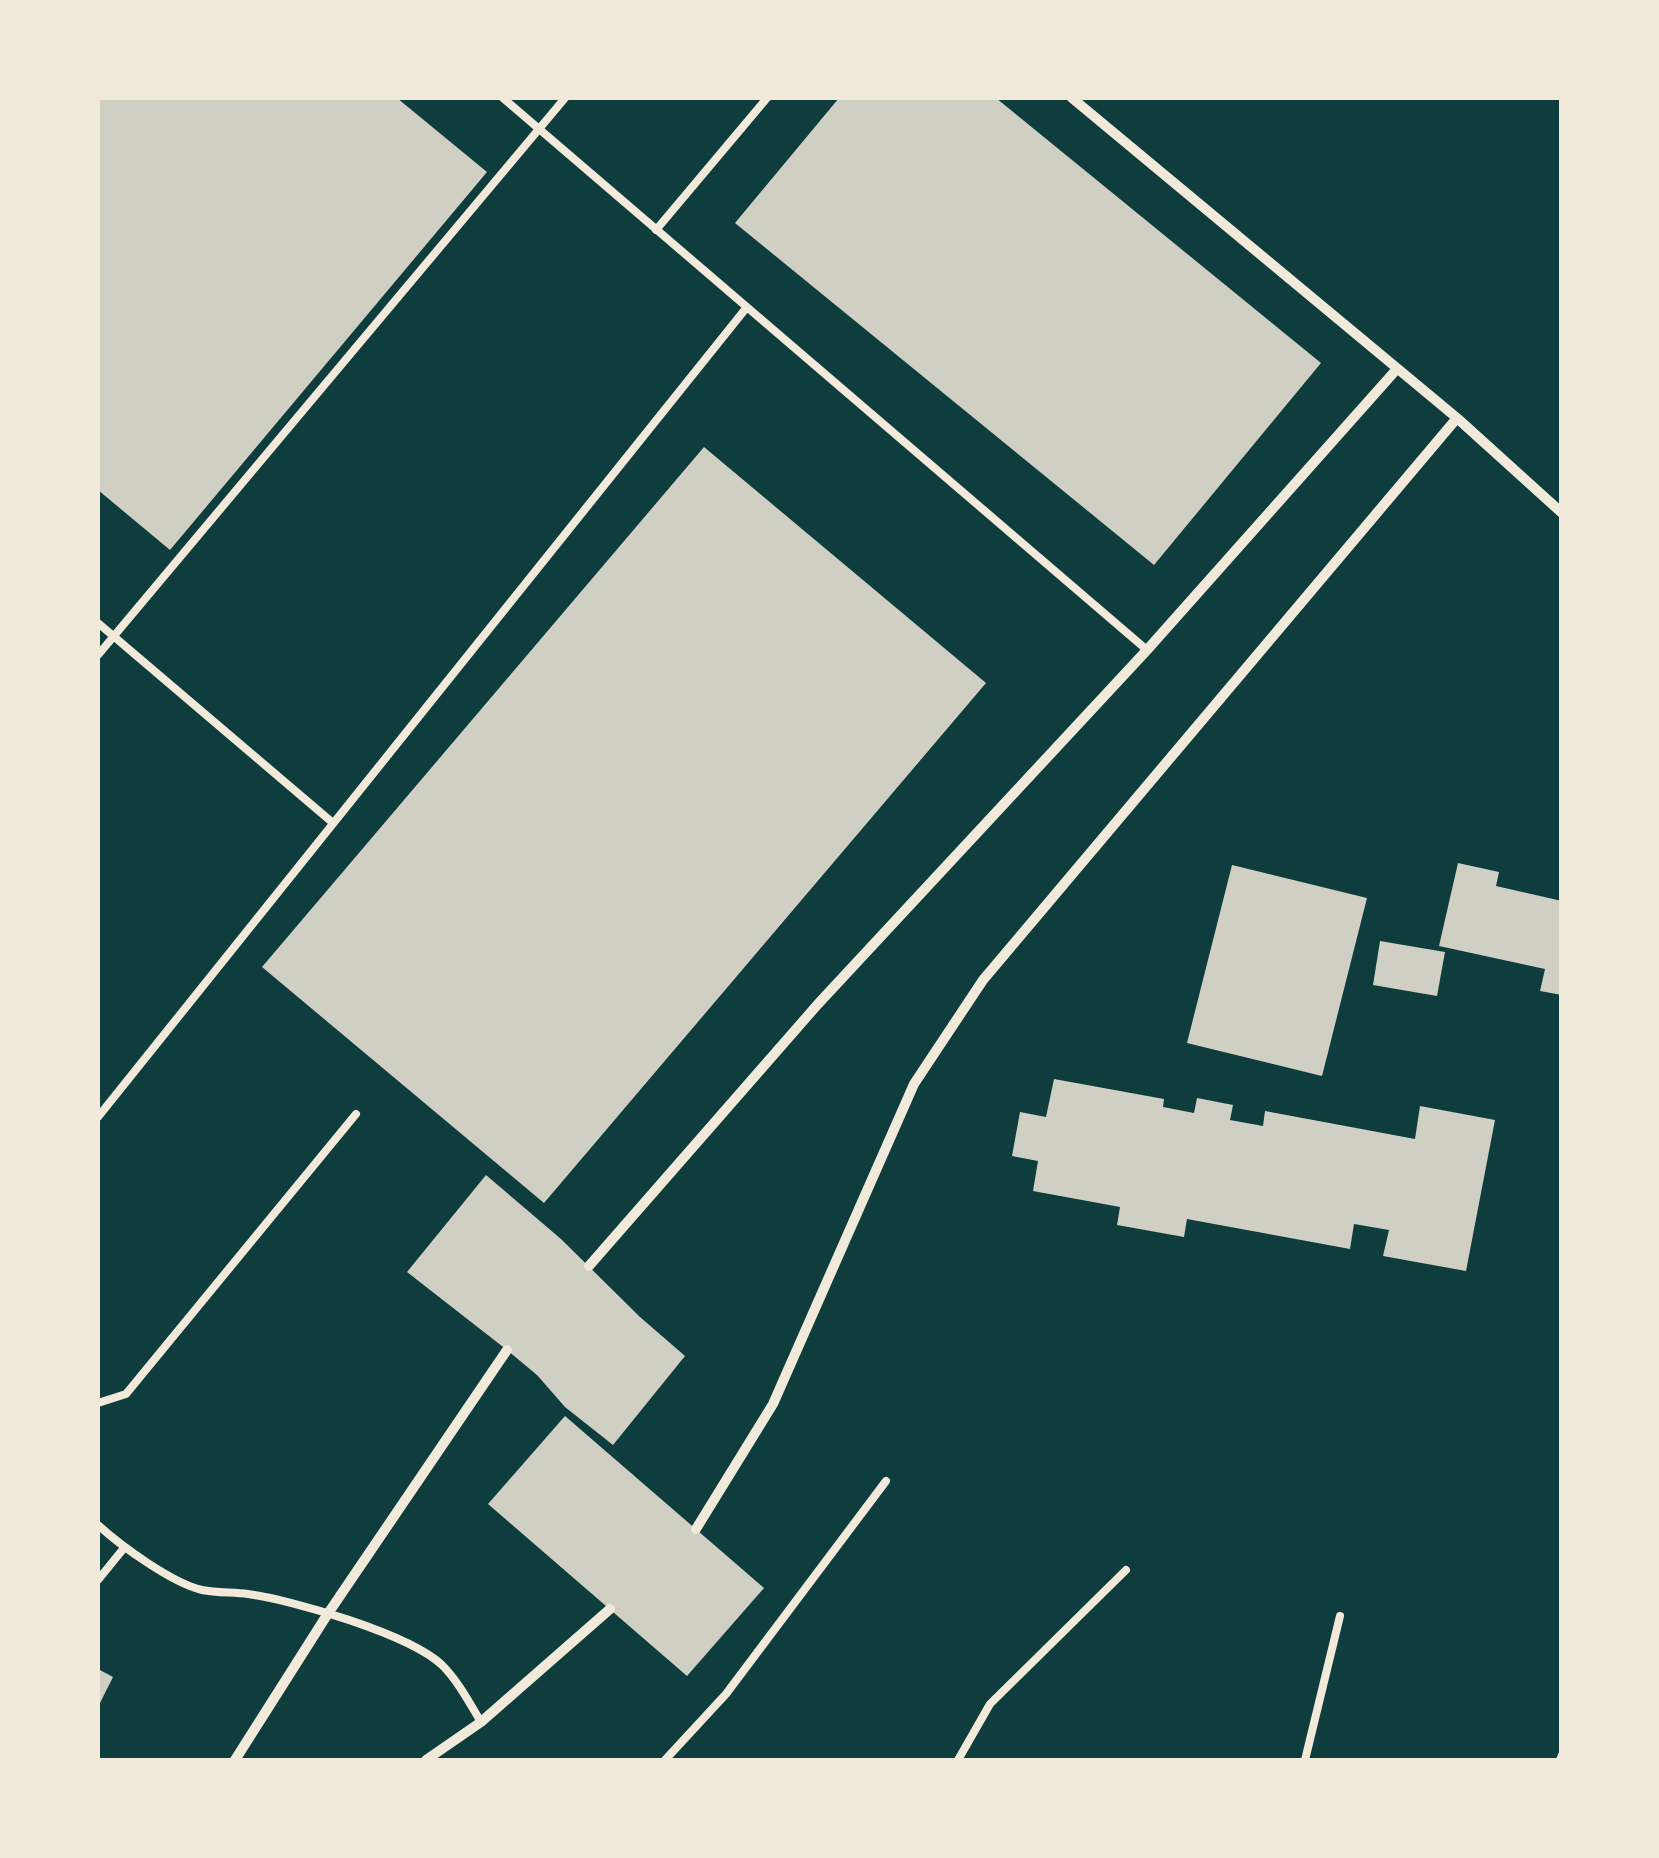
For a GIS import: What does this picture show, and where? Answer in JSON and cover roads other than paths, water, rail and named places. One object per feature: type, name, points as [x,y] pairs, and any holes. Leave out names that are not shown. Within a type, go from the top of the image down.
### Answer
[{"type":"street","points":[[1072,98],[1457,418],[1562,514]]},
{"type":"street","points":[[589,1266],[818,1004],[1147,650],[1396,370]]},
{"type":"street","points":[[696,1529],[773,1404],[914,1084],[983,980],[1457,418]]},
{"type":"street","points":[[234,1760],[327,1615],[508,1350]]},
{"type":"street","points":[[426,1760],[481,1722],[610,1609]]},
{"type":"lane","points":[[503,98],[1147,650]]},
{"type":"lane","points":[[98,654],[564,98]]},
{"type":"lane","points":[[656,230],[767,98]]},
{"type":"lane","points":[[98,1117],[747,307]]},
{"type":"lane","points":[[98,624],[333,823]]},
{"type":"lane","points":[[98,1403],[126,1394],[356,1114]]},
{"type":"lane","points":[[665,1760],[726,1694],[886,1482]]},
{"type":"lane","points":[[98,1525],[124,1548],[200,1590],[252,1595],[327,1615],[414,1645],[441,1664],[481,1722]]},
{"type":"lane","points":[[98,1580],[124,1548]]},
{"type":"lane","points":[[958,1760],[990,1704],[1126,1570]]},
{"type":"lane","points":[[1305,1760],[1340,1616]]}]
